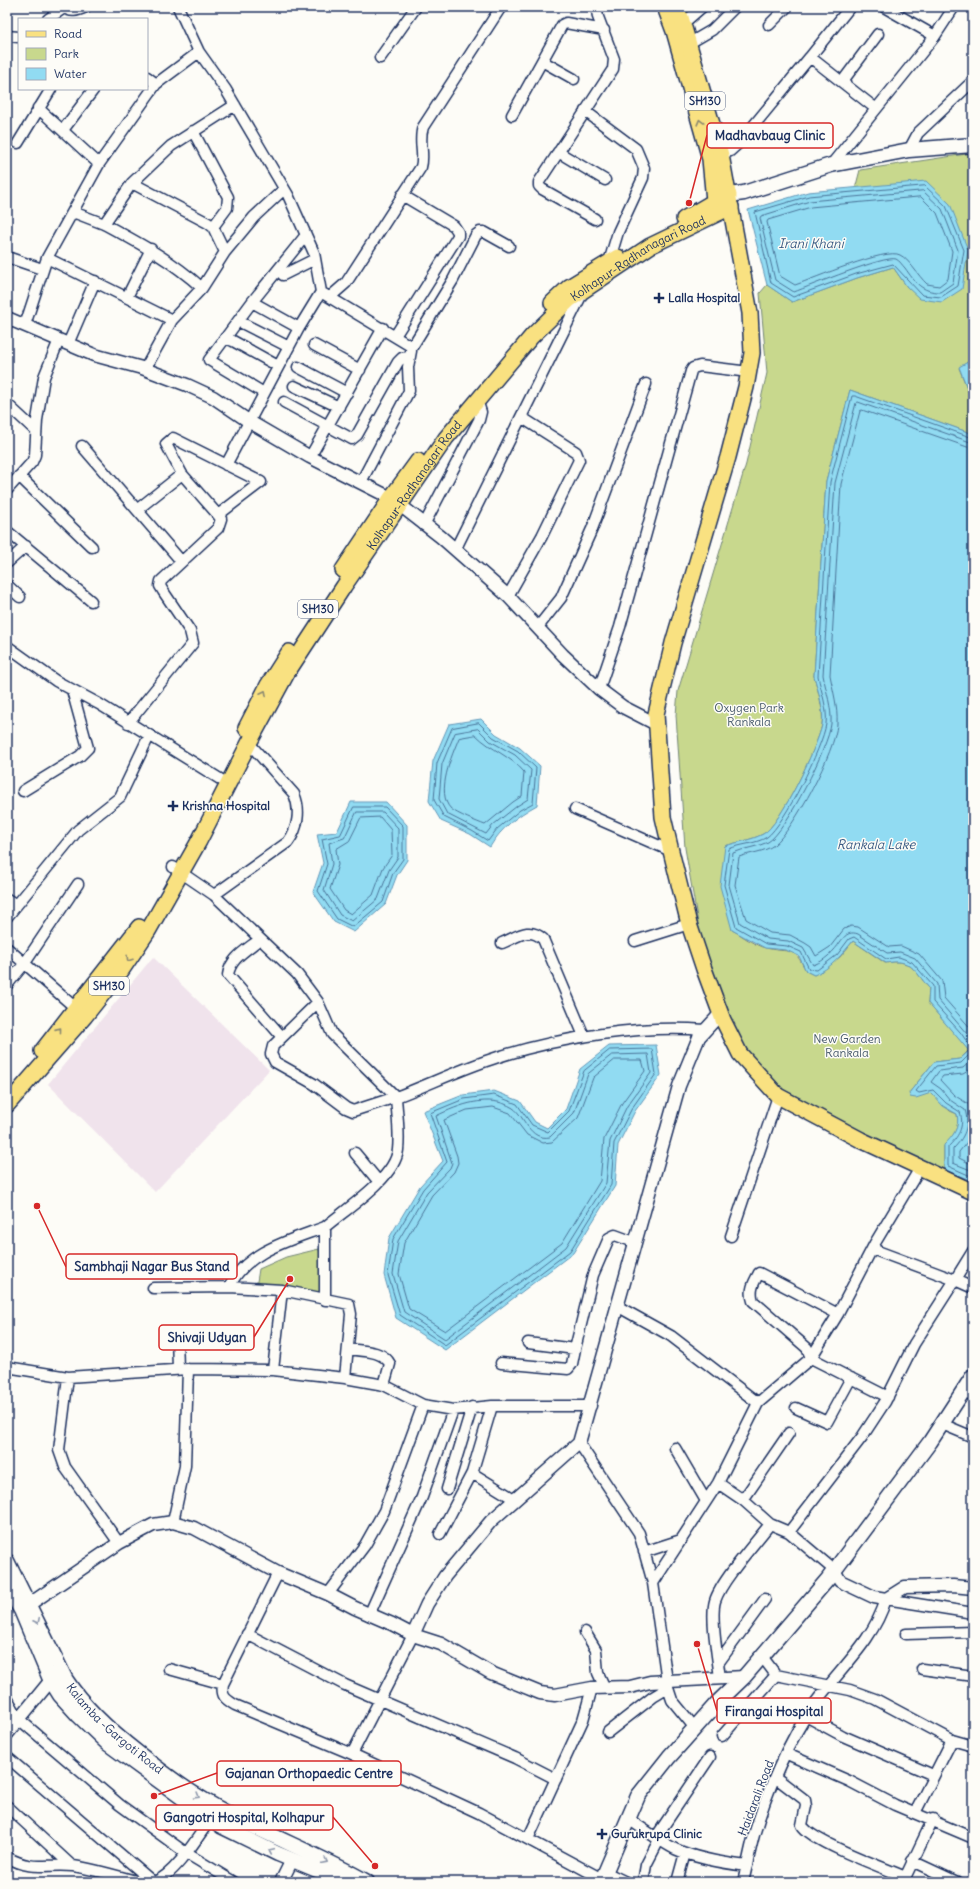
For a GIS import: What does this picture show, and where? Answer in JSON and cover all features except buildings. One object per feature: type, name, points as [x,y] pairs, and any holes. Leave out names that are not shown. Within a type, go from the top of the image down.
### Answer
[{"type":"main road","points":[[665,7],[679,28]]},
{"type":"main road","name":"SH130","points":[[678,7],[679,28],[715,157],[730,201]]},
{"type":"main road","name":"SH130","points":[[7,1092],[121,971],[157,917],[177,869],[225,782],[273,676],[470,393],[533,322],[569,287],[609,262],[714,208],[715,157],[688,44],[679,28]]},
{"type":"main road","points":[[973,145],[909,150],[830,165],[744,193],[730,201],[735,236],[750,313],[752,353],[749,372],[728,458],[673,643],[658,703],[656,724],[663,816],[689,924],[721,1013],[740,1054],[778,1096],[862,1140],[973,1192]]},
{"type":"main road","name":"Kolhapur-Radhanagari Road","points":[[177,869],[192,853],[225,782],[249,743],[287,673],[396,501],[477,400],[532,336],[552,316],[584,289],[596,284],[625,262],[650,246],[714,208],[730,201]]},
{"type":"main road","points":[[714,208],[735,236]]},
{"type":"main road","name":"SH130","points":[[7,1105],[81,1012]]},
{"type":"main road","points":[[603,1879],[638,1796],[669,1757],[719,1701],[744,1677],[834,1570],[942,1424],[968,1393],[973,1376]]},
{"type":"main road","name":"Kalamba -Gargoti Road","points":[[7,1561],[50,1679],[60,1695],[107,1743],[214,1813]]},
{"type":"main road","name":"Kalamba -Gargoti Road","points":[[9,1594],[25,1608],[78,1698],[121,1740],[247,1840],[295,1854],[367,1882]]},
{"type":"main road","name":"Kalamba -Gargoti Road","points":[[295,1854],[346,1882]]},
{"type":"street","points":[[49,18],[64,8],[75,12],[86,7]]},
{"type":"street","points":[[178,7],[199,52],[235,105],[284,188],[314,253],[325,295],[383,328],[395,336],[411,352]]},
{"type":"street","points":[[380,58],[416,7]]},
{"type":"street","points":[[226,465],[299,328],[325,295],[346,283],[421,168],[423,161],[421,134],[424,127],[501,7]]},
{"type":"street","points":[[595,219],[539,186],[541,178],[613,69],[614,59],[597,11],[598,7]]},
{"type":"street","points":[[688,44],[712,30],[735,7]]},
{"type":"street","points":[[769,25],[787,7]]},
{"type":"street","points":[[715,157],[730,151],[742,142],[774,104],[850,7]]},
{"type":"street","points":[[884,7],[935,36]]},
{"type":"street","points":[[830,165],[935,36],[954,7]]},
{"type":"street","points":[[679,28],[699,8]]},
{"type":"street","points":[[512,115],[562,25],[566,24],[604,30]]},
{"type":"street","points":[[842,82],[878,34]]},
{"type":"street","points":[[7,36],[18,37]]},
{"type":"street","points":[[25,325],[42,269],[47,258],[100,164],[156,84],[199,52]]},
{"type":"street","points":[[810,57],[876,108]]},
{"type":"street","points":[[542,61],[574,79]]},
{"type":"street","points":[[148,78],[156,84]]},
{"type":"street","points":[[909,150],[918,133],[973,81]]},
{"type":"street","points":[[18,143],[50,90]]},
{"type":"street","points":[[63,130],[93,90]]},
{"type":"street","points":[[104,224],[132,183],[171,146],[235,105]]},
{"type":"street","points":[[38,108],[100,164]]},
{"type":"street","points":[[584,111],[636,149],[644,168],[643,178],[618,232],[609,262]]},
{"type":"street","points":[[193,131],[228,197],[227,208],[213,227]]},
{"type":"street","points":[[558,152],[605,180]]},
{"type":"street","points":[[132,183],[213,227],[225,252]]},
{"type":"street","points":[[144,369],[172,320],[202,288],[225,252],[254,217],[284,188]]},
{"type":"street","points":[[395,336],[458,236],[458,232],[454,226],[402,195]]},
{"type":"street","points":[[73,212],[104,224],[151,249],[180,268],[202,288]]},
{"type":"street","points":[[361,482],[409,391],[408,367],[411,352],[453,280],[476,235],[480,232],[484,232],[509,246]]},
{"type":"street","points":[[264,393],[209,360],[229,340],[235,326],[252,302],[306,235]]},
{"type":"street","points":[[127,296],[151,249]]},
{"type":"street","points":[[7,257],[42,269]]},
{"type":"street","points":[[47,258],[127,296],[172,320]]},
{"type":"street","points":[[283,275],[315,259]]},
{"type":"street","points":[[7,490],[32,462],[35,455],[36,431],[44,377],[64,342],[95,281]]},
{"type":"street","points":[[455,550],[584,289]]},
{"type":"street","points":[[252,302],[299,328]]},
{"type":"street","points":[[7,318],[94,355],[144,369],[175,380],[210,396],[250,422],[310,457],[396,501],[508,596],[563,655],[599,689],[623,707],[656,724]]},
{"type":"street","points":[[235,326],[289,347]]},
{"type":"street","points":[[310,457],[383,328]]},
{"type":"street","points":[[229,340],[278,366]]},
{"type":"street","points":[[314,345],[360,370]]},
{"type":"street","points":[[284,402],[349,438],[355,438],[398,362],[411,352]]},
{"type":"street","points":[[599,689],[620,627],[691,371],[693,368],[700,366],[749,372]]},
{"type":"street","points":[[298,368],[347,393]]},
{"type":"street","points":[[538,627],[561,598],[592,529],[646,384]]},
{"type":"street","points":[[294,386],[338,408]]},
{"type":"street","points":[[424,525],[479,420],[481,412],[477,400]]},
{"type":"street","points":[[7,404],[36,431]]},
{"type":"street","points":[[508,596],[542,536],[579,460],[576,452],[521,417]]},
{"type":"street","points":[[128,723],[193,643],[193,636],[160,586],[164,577],[218,528],[221,519],[182,474],[166,444],[170,439],[177,440],[261,482],[218,515]]},
{"type":"street","points":[[82,446],[181,560]]},
{"type":"street","points":[[138,509],[182,474]]},
{"type":"street","points":[[19,476],[92,547]]},
{"type":"street","points":[[7,531],[91,601]]},
{"type":"street","points":[[7,563],[26,546]]},
{"type":"street","points":[[7,585],[20,597]]},
{"type":"street","points":[[7,646],[72,690],[225,782]]},
{"type":"street","points":[[23,791],[80,756],[88,748],[72,690]]},
{"type":"street","points":[[7,917],[78,830],[120,797],[150,736]]},
{"type":"street","points":[[214,895],[288,842],[295,833],[298,802],[294,794],[249,743]]},
{"type":"street","points":[[574,809],[671,851]]},
{"type":"street","points":[[177,869],[214,895],[297,974],[318,1002],[332,1034],[396,1097],[398,1150],[390,1168],[380,1182],[325,1227],[270,1248],[237,1272],[229,1287]]},
{"type":"street","points":[[7,986],[25,963],[78,884]]},
{"type":"street","points":[[7,899],[16,905]]},
{"type":"street","points":[[635,942],[689,924]]},
{"type":"street","points":[[502,943],[530,932],[536,933],[543,939],[584,1036]]},
{"type":"street","points":[[260,939],[232,962],[228,969],[228,975],[282,1037]]},
{"type":"street","points":[[7,948],[81,1012]]},
{"type":"street","points":[[318,1002],[273,1046],[271,1054],[275,1062],[323,1089],[346,1108],[353,1111],[396,1097],[498,1057],[584,1036],[679,1028],[705,1030]]},
{"type":"street","points":[[352,1754],[413,1635],[427,1604],[446,1576],[491,1521],[579,1443],[591,1406],[634,1242],[679,1086],[699,1037],[721,1013]]},
{"type":"street","points":[[731,1236],[778,1096]]},
{"type":"street","points":[[355,1152],[380,1182]]},
{"type":"street","points":[[653,1583],[718,1483],[754,1414],[758,1403],[811,1358],[838,1314],[872,1249],[920,1168]]},
{"type":"street","points":[[325,1227],[325,1300]]},
{"type":"street","points":[[501,1363],[568,1369],[572,1364],[593,1275],[609,1238],[615,1235],[634,1242]]},
{"type":"street","points":[[872,1249],[973,1288]]},
{"type":"street","points":[[789,1532],[862,1437],[888,1397],[914,1344],[973,1250]]},
{"type":"street","points":[[838,1314],[759,1273],[750,1294],[753,1301],[807,1348],[811,1358],[888,1397]]},
{"type":"street","points":[[153,1288],[229,1287],[282,1290],[349,1304],[351,1314],[345,1378]]},
{"type":"street","points":[[273,1370],[282,1290]]},
{"type":"street","points":[[617,1306],[671,1336],[758,1403]]},
{"type":"street","points":[[174,1522],[185,1460],[183,1369],[177,1336]]},
{"type":"street","points":[[528,1343],[575,1349]]},
{"type":"street","points":[[348,1349],[382,1354],[387,1358],[390,1364],[384,1386]]},
{"type":"street","points":[[7,1366],[68,1377],[183,1369],[273,1370],[345,1378],[384,1386],[405,1398],[423,1405],[453,1410],[492,1406],[591,1406]]},
{"type":"street","points":[[68,1377],[59,1450],[61,1459],[65,1467],[119,1543]]},
{"type":"street","points":[[796,1408],[827,1422],[851,1378]]},
{"type":"street","points":[[328,1594],[365,1545],[384,1511],[423,1405]]},
{"type":"street","points":[[440,1534],[472,1473],[492,1406]]},
{"type":"street","points":[[447,1489],[472,1408]]},
{"type":"street","points":[[369,1615],[422,1497],[453,1410]]},
{"type":"street","points":[[942,1424],[973,1437]]},
{"type":"street","points":[[743,1500],[789,1432]]},
{"type":"street","points":[[579,1443],[638,1533],[653,1583],[668,1685],[672,1700],[695,1728]]},
{"type":"street","points":[[675,1448],[706,1501]]},
{"type":"street","points":[[472,1473],[514,1500]]},
{"type":"street","points":[[718,1483],[743,1500],[770,1524],[789,1532],[834,1570],[840,1581],[874,1597],[973,1612]]},
{"type":"street","points":[[25,1608],[119,1543],[153,1525],[174,1522],[194,1528],[278,1573],[328,1594],[369,1615],[392,1624],[413,1635],[441,1644],[491,1673],[540,1694],[555,1695],[592,1688],[630,1687],[650,1682],[668,1685],[720,1678],[744,1677]]},
{"type":"street","points":[[720,1678],[714,1614],[715,1602],[722,1586],[770,1524]]},
{"type":"street","points":[[644,1552],[681,1540]]},
{"type":"street","points":[[278,1573],[223,1684],[222,1692],[224,1698],[235,1705],[352,1754],[479,1813],[603,1879],[626,1882]]},
{"type":"street","points":[[886,1599],[905,1587],[953,1586],[973,1588]]},
{"type":"street","points":[[718,1662],[765,1599]]},
{"type":"street","name":"Haidarali Road","points":[[745,1881],[755,1834],[775,1777],[806,1716],[827,1686],[856,1654],[865,1641],[882,1612],[886,1599]]},
{"type":"street","points":[[585,1632],[596,1650],[598,1674],[605,1688]]},
{"type":"street","points":[[906,1634],[973,1632]]},
{"type":"street","points":[[247,1634],[345,1685],[515,1758],[556,1779]]},
{"type":"street","points":[[761,1655],[776,1675],[850,1690],[876,1699],[952,1740],[973,1746]]},
{"type":"street","points":[[7,1734],[20,1721],[50,1679],[61,1669]]},
{"type":"street","points":[[169,1669],[223,1684]]},
{"type":"street","points":[[922,1669],[973,1676]]},
{"type":"street","points":[[722,1736],[776,1675]]},
{"type":"street","points":[[608,1732],[668,1685]]},
{"type":"street","points":[[528,1838],[583,1720],[592,1688]]},
{"type":"street","points":[[7,1698],[20,1721]]},
{"type":"street","points":[[7,1709],[120,1805],[186,1853],[234,1882]]},
{"type":"street","points":[[806,1716],[843,1736],[933,1775]]},
{"type":"street","points":[[915,1813],[952,1740]]},
{"type":"street","points":[[787,1754],[973,1838]]},
{"type":"street","points":[[7,1757],[153,1882],[167,1875],[186,1853],[214,1813]]},
{"type":"street","points":[[643,1882],[646,1865],[658,1838],[710,1757]]},
{"type":"street","points":[[775,1777],[805,1800],[806,1806],[802,1825],[809,1833],[904,1880],[933,1820]]},
{"type":"street","points":[[7,1806],[72,1866]]},
{"type":"street","points":[[628,1819],[685,1853],[724,1863],[747,1866]]},
{"type":"street","points":[[677,1882],[685,1853]]},
{"type":"street","points":[[281,1882],[295,1854]]},
{"type":"street","points":[[7,1857],[16,1863],[30,1867],[72,1866],[139,1882]]},
{"type":"street","points":[[912,1861],[957,1882]]},
{"type":"shaded area","points":[[153,957],[269,1070],[155,1192],[48,1084]]},
{"type":"green space","name":"Oxygen Park Rankala","points":[[973,153],[973,359],[959,368],[973,403],[973,434],[850,390],[826,481],[814,676],[819,694],[822,725],[806,766],[797,784],[779,816],[770,828],[759,836],[725,846],[732,930],[762,947],[794,953],[806,971],[814,975],[840,957],[853,941],[885,963],[901,962],[911,967],[929,988],[928,1003],[969,1050],[960,1059],[934,1062],[909,1093],[931,1093],[950,1111],[957,1114],[957,1128],[951,1139],[944,1146],[944,1170],[940,1177],[794,1105],[740,1054],[722,1006],[699,929],[685,848],[676,715],[678,691],[746,464],[767,373],[760,293],[767,285],[792,302],[857,278],[893,267],[907,287],[950,204],[926,182],[855,189],[860,170]]},
{"type":"green space","points":[[319,1249],[325,1300],[256,1288],[259,1269],[286,1257]]},
{"type":"water","name":"Irani Khani","points":[[926,181],[950,204],[968,250],[962,289],[942,302],[920,299],[907,287],[893,267],[857,278],[792,302],[767,285],[748,210],[808,192]]},
{"type":"water","points":[[973,359],[973,403],[959,367]]},
{"type":"water","name":"Rankala Lake","points":[[850,390],[973,434],[973,1181],[944,1170],[944,1145],[957,1128],[957,1114],[943,1106],[931,1093],[916,1098],[910,1097],[909,1093],[934,1062],[960,1059],[969,1051],[928,1003],[929,988],[915,971],[907,964],[901,962],[886,963],[853,941],[831,965],[814,975],[806,971],[799,956],[786,950],[765,948],[732,930],[720,886],[725,846],[759,836],[770,828],[779,816],[797,784],[806,766],[822,725],[823,713],[814,676],[826,481]]},
{"type":"water","points":[[481,719],[496,734],[520,748],[540,766],[537,805],[504,828],[490,847],[470,834],[441,821],[429,801],[433,761],[449,724]]},
{"type":"water","points":[[351,802],[386,802],[407,825],[407,860],[397,875],[386,904],[354,932],[334,922],[313,892],[323,863],[317,834],[337,832]]},
{"type":"water","points":[[656,1045],[661,1075],[635,1111],[618,1145],[615,1186],[573,1253],[445,1350],[396,1318],[384,1275],[389,1238],[420,1186],[443,1161],[423,1111],[463,1095],[494,1091],[520,1101],[535,1122],[547,1128],[566,1109],[580,1069],[609,1046]]},
{"type":"place","name":"Madhavbaug Clinic","points":[[689,203]]},
{"type":"place","name":"Lalla Hospital","points":[[659,298]]},
{"type":"place","name":"Krishna Hospital","points":[[173,806]]},
{"type":"place","name":"Sambhaji Nagar Bus Stand","points":[[37,1206]]},
{"type":"place","name":"Shivaji Udyan","points":[[290,1279]]},
{"type":"place","name":"Firangai Hospital","points":[[697,1644]]},
{"type":"place","name":"Gajanan Orthopaedic Centre","points":[[154,1796]]},
{"type":"place","name":"Gurukrupa Clinic","points":[[602,1834]]},
{"type":"place","name":"Gangotri Hospital, Kolhapur","points":[[375,1866]]},
{"type":"park label","name":"New Garden Rankala","points":[[847,1046]]}]
